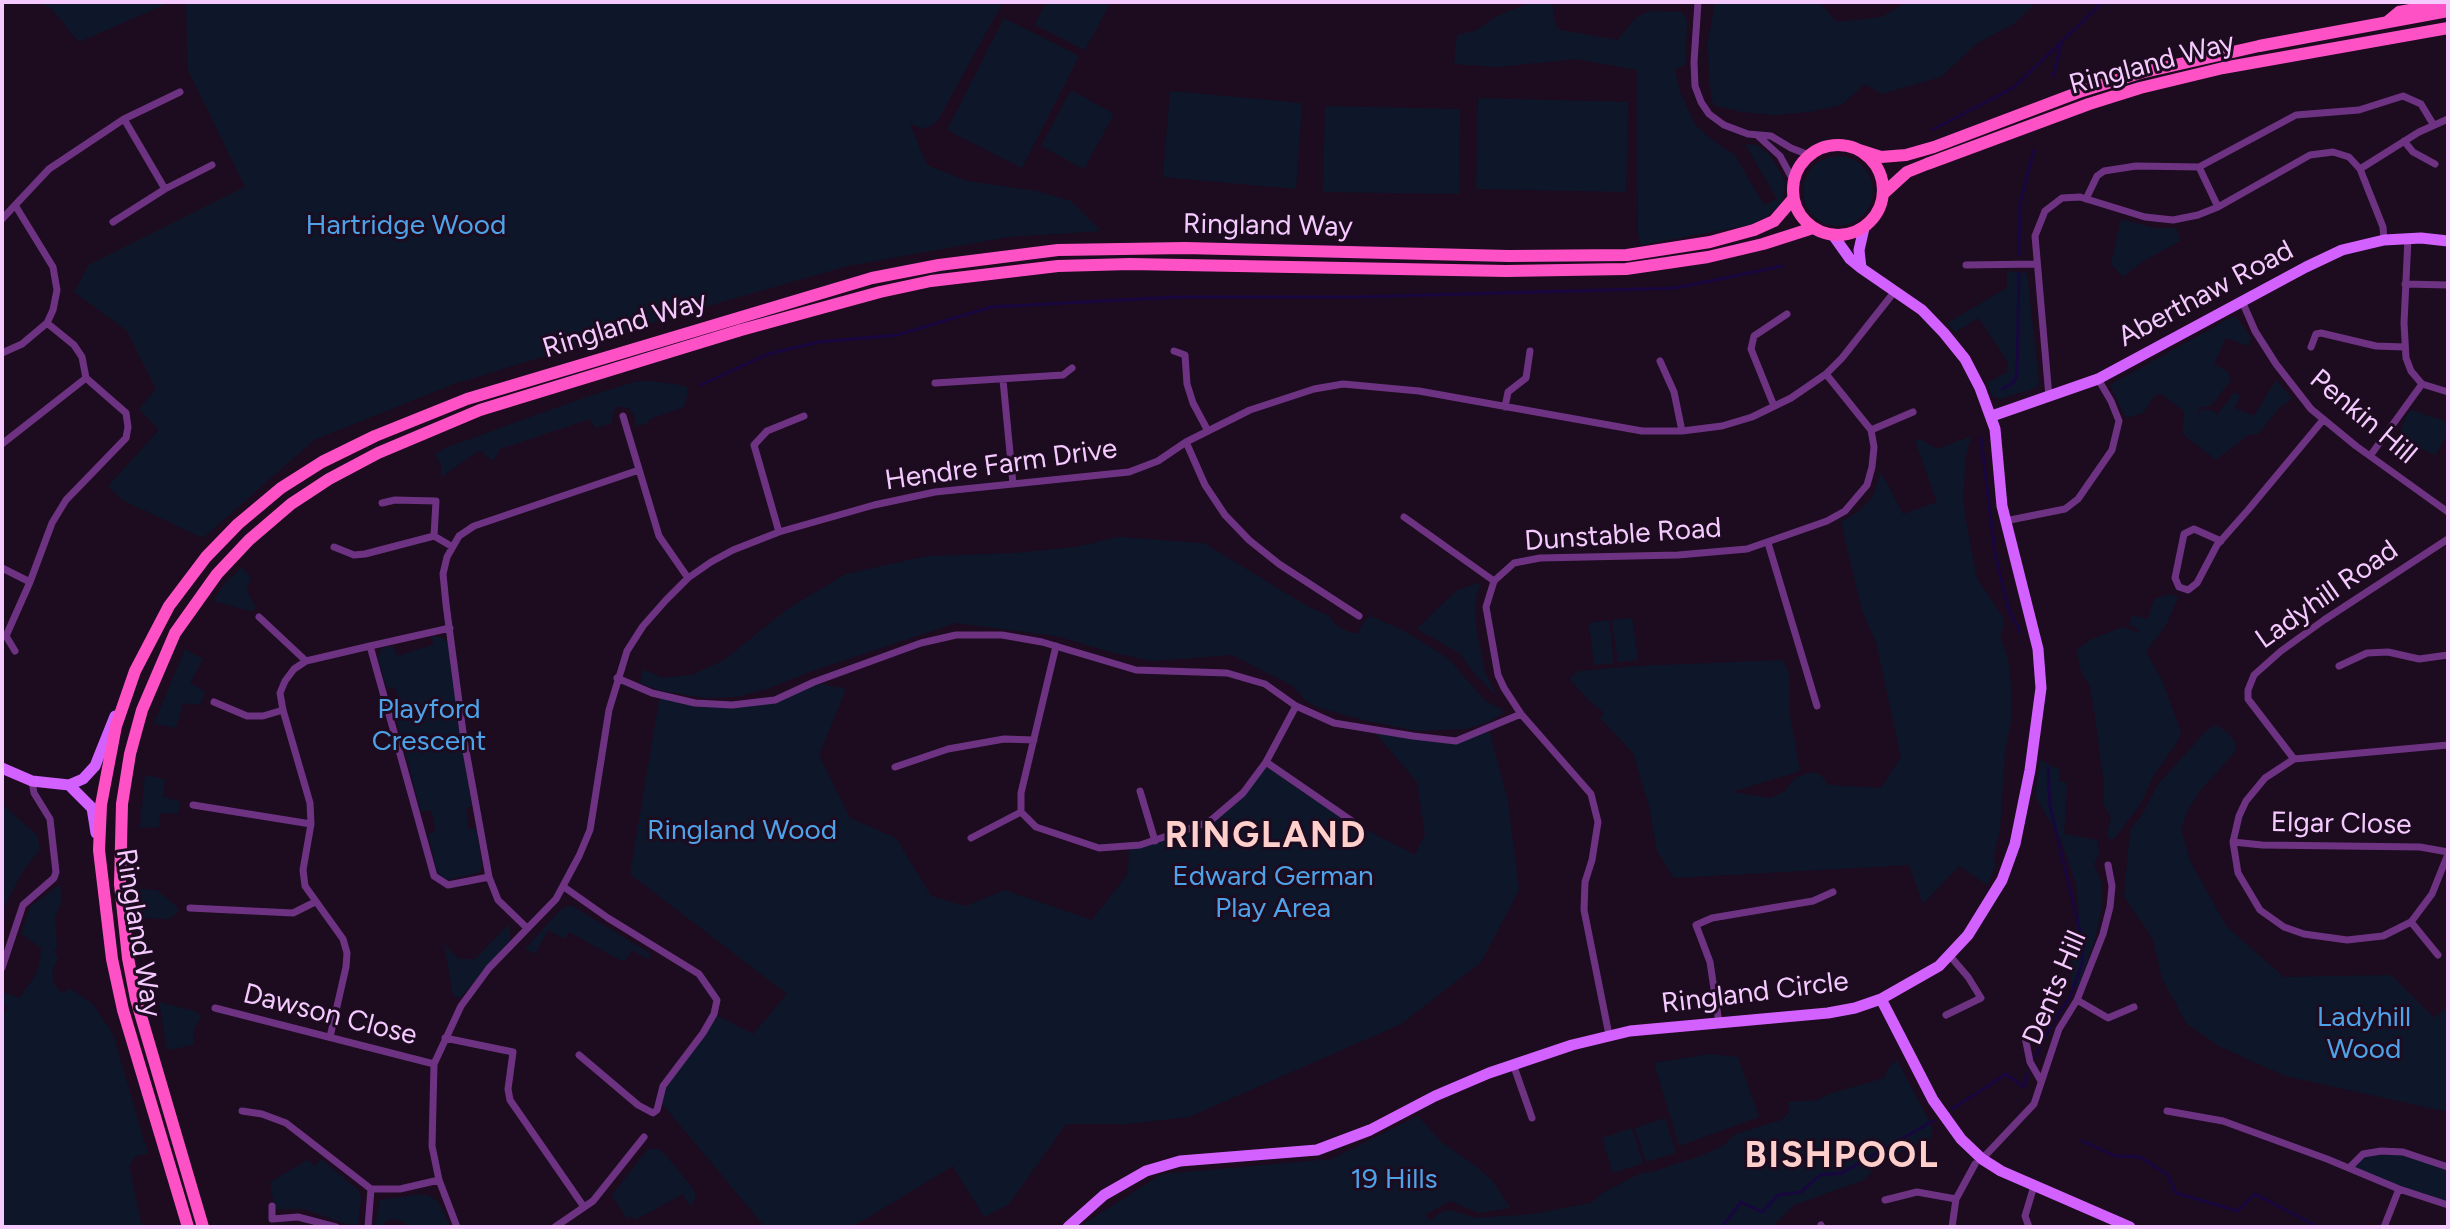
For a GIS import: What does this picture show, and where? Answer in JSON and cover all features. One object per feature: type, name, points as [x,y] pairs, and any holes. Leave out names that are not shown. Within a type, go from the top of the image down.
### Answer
[{"type":"main road","name":"Ringland Way","points":[[2385,24],[2399,12],[2448,3]]},
{"type":"main road","name":"Ringland Way","points":[[1809,155],[1834,144],[1847,145],[1881,157],[1906,155],[2140,73],[2259,46],[2448,11]]},
{"type":"main road","name":"Ringland Way","points":[[1864,228],[1874,219],[1884,193],[1907,172],[2074,109],[2140,88],[2237,65],[2448,28]]},
{"type":"main road","points":[[1859,150],[1878,168],[1884,193]]},
{"type":"main road","points":[[1809,155],[1799,166],[1793,180],[1793,199],[1804,220],[1813,228],[1833,235],[1844,235],[1864,228]]},
{"type":"main road","name":"Ringland Way","points":[[188,1227],[123,1010],[112,959],[99,850],[101,805],[116,726],[135,671],[169,606],[206,557],[238,524],[281,488],[322,462],[375,436],[467,399],[857,282],[939,265],[1058,250],[1185,248],[1509,256],[1627,255],[1710,242],[1754,230],[1774,221],[1793,199]]},
{"type":"main road","name":"Ringland Way","points":[[203,1227],[136,999],[128,958],[120,884],[122,804],[130,754],[142,710],[170,645],[217,574],[249,540],[291,504],[329,479],[378,453],[480,410],[741,330],[931,281],[1058,266],[1130,264],[1506,271],[1626,269],[1708,257],[1813,228]]},
{"type":"street","points":[[1698,2],[1695,86],[1709,114],[1738,132],[1771,136],[1809,155]]},
{"type":"street","points":[[2,219],[49,169],[124,119],[180,92]]},
{"type":"street","points":[[2086,199],[2097,176],[2104,171],[2136,166],[2199,167],[2296,115],[2359,110],[2403,96],[2421,104],[2433,124]]},
{"type":"street","points":[[124,119],[165,189]]},
{"type":"street","points":[[2360,169],[2433,124],[2448,119]]},
{"type":"street","points":[[1757,135],[1780,156],[1793,180]]},
{"type":"street","points":[[2404,141],[2410,150],[2435,164]]},
{"type":"street","points":[[2049,398],[2035,236],[2045,211],[2057,201],[2068,196],[2145,217],[2164,220],[2190,217],[2218,207],[2315,154],[2342,154],[2353,160],[2360,169],[2383,227],[2384,240]]},
{"type":"street","points":[[113,222],[165,189],[212,165]]},
{"type":"street","points":[[2199,167],[2218,207]]},
{"type":"street","points":[[2,353],[22,344],[47,323],[57,290],[53,267],[15,205]]},
{"type":"street","points":[[1861,268],[1859,250],[1864,228]]},
{"type":"street","name":"Ringland Circle","points":[[1068,1227],[1104,1195],[1146,1171],[1180,1161],[1317,1150],[1370,1130],[1435,1096],[1513,1064],[1609,1035],[1828,1013],[1881,999],[1939,966],[1968,935],[2002,880],[2016,838],[2041,688],[2038,649],[2005,521],[1992,416],[1965,359],[1922,310],[1861,268],[1833,235]]},
{"type":"street","points":[[2408,238],[2404,347],[2411,371],[2422,384],[2448,392]]},
{"type":"street","name":"Aberthaw Road","points":[[1992,416],[2098,379],[2330,255],[2384,240],[2448,241]]},
{"type":"street","points":[[1966,265],[2036,264]]},
{"type":"street","points":[[2405,284],[2448,285]]},
{"type":"street","name":"Hendre Farm Drive","points":[[457,1227],[439,1180],[432,1146],[434,1064],[461,1006],[489,968],[564,887],[590,830],[609,710],[627,651],[643,626],[688,578],[733,550],[779,532],[874,505],[935,492],[1129,472],[1158,461],[1186,442],[1250,410],[1314,389],[1343,384],[1407,389],[1642,431],[1682,431],[1722,426],[1774,406],[1826,374],[1895,291]]},
{"type":"street","name":"Penkin Hill","points":[[2242,301],[2255,331],[2276,364],[2323,420],[2448,512]]},
{"type":"street","points":[[1774,406],[1751,349],[1754,336],[1787,314]]},
{"type":"street","points":[[15,651],[6,636],[52,523],[76,486],[126,438],[128,427],[126,413],[86,378],[82,357],[74,345],[47,323]]},
{"type":"street","points":[[2311,347],[2316,334],[2321,333],[2376,346],[2404,347]]},
{"type":"street","points":[[1174,351],[1185,355],[1187,384],[1208,431]]},
{"type":"street","points":[[1505,407],[1508,392],[1526,378],[1530,351]]},
{"type":"street","points":[[1660,361],[1674,392],[1682,431]]},
{"type":"street","points":[[935,383],[1063,375],[1072,368]]},
{"type":"street","points":[[1826,374],[1871,430],[1913,412]]},
{"type":"street","points":[[2,444],[86,378]]},
{"type":"street","points":[[2005,521],[2065,509],[2078,499],[2112,450],[2119,421],[2098,379]]},
{"type":"street","points":[[1003,380],[1013,484]]},
{"type":"street","points":[[2370,456],[2422,384]]},
{"type":"street","points":[[623,416],[659,536],[688,578]]},
{"type":"street","points":[[779,532],[754,445],[767,431],[804,416]]},
{"type":"street","points":[[2221,541],[2194,529],[2184,534],[2175,578],[2179,587],[2188,590],[2194,587],[2221,541],[2323,420]]},
{"type":"street","name":"Dunstable Road","points":[[1609,1035],[1584,910],[1585,882],[1598,822],[1591,794],[1506,693],[1498,675],[1486,607],[1494,581],[1514,563],[1540,558],[1714,553],[1747,549],[1827,521],[1845,511],[1867,485],[1874,447],[1871,430]]},
{"type":"street","points":[[1186,442],[1205,485],[1225,515],[1249,540],[1279,564],[1359,616]]},
{"type":"street","points":[[527,928],[498,900],[489,877],[464,740],[443,574],[451,546],[474,526],[639,470]]},
{"type":"street","points":[[382,503],[395,500],[436,501],[434,536]]},
{"type":"street","points":[[1404,517],[1494,581]]},
{"type":"street","points":[[334,547],[354,555],[365,554],[434,536],[451,546]]},
{"type":"street","name":"Ladyhill Road","points":[[2294,759],[2248,699],[2254,675],[2281,651],[2448,539]]},
{"type":"street","points":[[1768,543],[1817,706]]},
{"type":"street","points":[[2,568],[30,582]]},
{"type":"street","points":[[259,617],[306,661]]},
{"type":"street","points":[[330,1037],[347,953],[343,939],[305,886],[303,870],[311,824],[310,803],[280,693],[294,669],[306,661],[450,628]]},
{"type":"street","points":[[617,678],[667,697],[695,703],[732,705],[775,700],[896,652],[956,635],[1002,635],[1056,646],[1136,670],[1227,673],[1265,684],[1296,706],[1334,723],[1456,741],[1521,714]]},
{"type":"street","points":[[370,646],[434,876],[448,885],[489,877]]},
{"type":"street","points":[[1056,646],[1021,793],[1021,812],[1036,827],[1099,848],[1140,845],[1209,822],[1243,793],[1266,762],[1296,706]]},
{"type":"street","points":[[2339,666],[2367,653],[2419,659],[2448,655]]},
{"type":"street","points":[[2,768],[32,781],[69,785],[83,779],[95,766],[135,671]]},
{"type":"street","points":[[214,702],[247,716],[263,716],[283,710]]},
{"type":"street","points":[[895,767],[948,749],[1004,739],[1034,740]]},
{"type":"street","points":[[2448,745],[2294,759],[2265,778],[2246,801],[2233,842],[2235,861],[2251,898],[2260,910],[2284,927],[2304,934],[2347,940],[2383,936],[2411,922],[2432,894],[2448,853]]},
{"type":"street","points":[[1266,762],[1359,826]]},
{"type":"street","points":[[2,968],[23,905],[54,878],[56,872],[50,819],[34,793],[32,781]]},
{"type":"street","points":[[69,785],[92,808],[99,850]]},
{"type":"street","points":[[1140,791],[1155,841]]},
{"type":"street","points":[[193,805],[311,824]]},
{"type":"street","points":[[971,838],[1021,812]]},
{"type":"street","name":"Elgar Close","points":[[2233,842],[2420,847],[2448,853]]},
{"type":"street","name":"Dents Hill","points":[[1956,1199],[1979,1162],[2034,1104],[2059,1029],[2077,1000],[2094,962],[2110,907],[2112,886],[2108,865]]},
{"type":"street","points":[[564,887],[699,974],[717,1000],[714,1014],[703,1033],[663,1086],[657,1110],[649,1113],[579,1055]]},
{"type":"street","points":[[1719,1023],[1710,962],[1696,925],[1712,918],[1813,901],[1833,892]]},
{"type":"street","points":[[190,908],[293,913],[315,902]]},
{"type":"street","points":[[2411,922],[2438,955]]},
{"type":"street","points":[[1946,1015],[1981,998],[1950,956]]},
{"type":"street","points":[[1881,999],[1933,1100],[1979,1162],[2130,1227]]},
{"type":"street","points":[[2077,1000],[2108,1018],[2134,1007]]},
{"type":"street","name":"Dawson Close","points":[[215,1008],[434,1064]]},
{"type":"street","name":"Dents Hill","points":[[2025,1037],[2030,1062],[2041,1081]]},
{"type":"street","points":[[445,1038],[513,1052],[508,1086],[510,1100],[584,1207]]},
{"type":"street","points":[[1513,1064],[1532,1118]]},
{"type":"street","points":[[242,1111],[286,1123],[371,1189],[400,1189],[439,1180]]},
{"type":"street","points":[[2167,1111],[2223,1121],[2448,1205]]},
{"type":"street","points":[[555,1227],[593,1201],[644,1137]]},
{"type":"street","points":[[2349,1168],[2363,1154],[2381,1151],[2403,1152],[2448,1167]]},
{"type":"street","points":[[2029,1227],[2025,1216],[2034,1186]]},
{"type":"street","points":[[368,1227],[371,1189]]},
{"type":"street","points":[[2384,1227],[2399,1189]]},
{"type":"street","points":[[1885,1200],[1917,1192],[1956,1199],[1952,1227]]},
{"type":"street","points":[[272,1206],[272,1219],[298,1217],[336,1227]]},
{"type":"green space","points":[[37,2],[171,2],[79,42],[51,8]]},
{"type":"green space","name":"Hartridge Wood","points":[[186,2],[1003,2],[938,120],[929,127],[910,124],[927,165],[967,181],[1036,191],[1071,201],[1101,231],[1008,237],[848,266],[454,384],[314,440],[203,538],[122,500],[108,486],[159,430],[139,409],[156,389],[127,331],[74,292],[89,265],[245,187],[188,70]]},
{"type":"green space","points":[[1046,2],[1103,2],[1109,5],[1085,50],[1035,25]]},
{"type":"green space","points":[[1532,2],[1552,2],[1555,25],[1561,30],[1617,40],[1637,17],[1649,11],[1682,12],[1687,21],[1685,65],[1675,69],[1680,92],[1696,126],[1734,154],[1764,205],[1777,199],[1745,144],[1757,145],[1770,155],[1785,181],[1782,204],[1750,225],[1641,245],[1638,233],[1637,70],[1576,59],[1496,67],[1454,64],[1457,35],[1477,30],[1497,16]]},
{"type":"green space","points":[[1715,2],[1819,2],[1837,22],[1882,17],[1907,2],[2036,2],[2015,23],[1976,44],[1941,77],[1881,94],[1865,84],[1841,105],[1773,115],[1713,105],[1708,42]]},
{"type":"green space","points":[[1004,18],[1079,56],[1022,168],[947,130]]},
{"type":"green space","points":[[1071,90],[1114,114],[1084,169],[1041,146]]},
{"type":"green space","points":[[1170,91],[1302,103],[1296,189],[1163,177]]},
{"type":"green space","points":[[1478,98],[1628,102],[1626,192],[1476,189]]},
{"type":"green space","points":[[1325,106],[1460,109],[1459,194],[1323,192]]},
{"type":"green space","points":[[1838,156],[1863,166],[1873,191],[1863,216],[1838,226],[1813,216],[1803,191],[1813,166]]},
{"type":"green space","points":[[2121,219],[2155,228],[2176,228],[2180,241],[2142,262],[2123,277],[2111,264]]},
{"type":"green space","points":[[2007,271],[2027,273],[2039,384],[2036,388],[2000,399],[1993,397],[1987,383],[2007,372],[2008,362],[1979,318],[1955,332],[1947,323],[2007,288]]},
{"type":"green space","points":[[2230,318],[2237,318],[2251,338],[2248,346],[2226,338],[2214,364],[2227,371],[2231,380],[2211,406],[2200,407],[2197,415],[2203,409],[2214,411],[2217,415],[2235,392],[2240,396],[2235,408],[2254,416],[2276,380],[2292,398],[2278,409],[2258,434],[2248,435],[2216,460],[2183,434],[2184,411],[2160,393],[2155,395],[2143,413],[2126,418],[2110,385]]},
{"type":"green space","points":[[653,381],[686,386],[688,392],[684,407],[635,426],[635,417],[629,408],[618,406],[613,411],[612,423],[595,428],[590,419],[500,449],[493,461],[480,450],[441,477],[441,465],[435,454],[445,448],[583,398],[633,382]]},
{"type":"green space","points":[[2412,410],[2448,422],[2448,433],[2435,455],[2398,437],[2407,414]]},
{"type":"green space","points":[[1971,436],[1966,456],[1963,499],[1966,521],[1977,579],[2003,617],[2000,637],[2008,659],[2011,685],[2011,721],[2005,751],[2000,830],[1993,859],[1996,865],[1987,885],[1959,866],[1923,904],[1909,865],[1674,878],[1657,851],[1649,806],[1633,753],[1600,718],[1604,713],[1569,678],[1579,671],[1637,666],[1783,660],[1790,676],[1790,716],[1800,771],[1732,792],[1771,798],[1785,791],[1795,778],[1811,772],[1821,775],[1828,785],[1881,788],[1901,757],[1876,642],[1862,611],[1841,522],[1858,512],[1872,498],[1881,472],[1903,514],[1937,502],[1915,441],[1920,439],[1937,449]]},
{"type":"green space","points":[[1117,537],[1204,543],[1307,606],[1329,616],[1337,626],[1351,633],[1358,633],[1366,618],[1373,617],[1406,632],[1449,659],[1485,701],[1502,709],[1503,713],[1489,722],[1465,729],[1417,731],[1317,707],[1305,700],[1293,686],[1232,655],[1153,661],[1056,636],[956,623],[737,697],[704,698],[659,690],[640,683],[643,669],[662,678],[692,675],[724,660],[786,610],[846,574],[927,556],[1076,547]]},
{"type":"green space","points":[[242,567],[251,578],[246,589],[256,608],[251,611],[213,601],[224,584]]},
{"type":"green space","points":[[1478,583],[1476,627],[1485,673],[1497,696],[1459,653],[1417,629],[1456,591]]},
{"type":"green space","points":[[2172,594],[2178,598],[2167,623],[2146,652],[2162,680],[2181,732],[2154,775],[2141,803],[2114,839],[2109,839],[2107,833],[2111,818],[2103,803],[2104,785],[2094,709],[2090,686],[2081,672],[2077,650],[2090,640],[2122,627],[2140,633],[2140,630],[2129,625],[2132,615],[2148,619],[2154,599]]},
{"type":"green space","points":[[1632,618],[1638,660],[1618,662],[1612,620]]},
{"type":"green space","points":[[1609,620],[1614,663],[1594,665],[1589,623]]},
{"type":"green space","name":"Playford Crescent","points":[[432,636],[444,638],[449,646],[472,806],[466,808],[468,829],[476,828],[482,866],[478,873],[447,880],[440,876],[436,867],[428,834],[436,832],[431,810],[421,812],[395,714],[403,712],[395,687],[387,689],[378,657],[382,648],[390,646],[397,656],[433,645]]},
{"type":"green space","points":[[185,649],[203,659],[190,683],[205,692],[200,705],[183,703],[176,728],[154,724]]},
{"type":"green space","name":"Ringland Wood","points":[[814,682],[846,689],[819,755],[850,818],[896,838],[931,896],[966,906],[1005,890],[1092,920],[1128,874],[1129,846],[1209,822],[1243,793],[1266,762],[1359,826],[1415,855],[1425,834],[1417,782],[1371,728],[1455,741],[1489,729],[1508,802],[1519,890],[1481,962],[1401,1024],[1189,1117],[1127,1124],[1066,1124],[1009,1204],[984,1217],[953,1166],[852,1227],[765,1227],[659,1100],[663,1086],[714,1014],[753,1034],[787,994],[630,874],[660,695],[695,703],[775,700]]},
{"type":"green space","name":"Ladyhill Wood","points":[[2217,725],[2236,744],[2235,752],[2199,792],[2181,830],[2191,863],[2227,927],[2284,977],[2391,975],[2434,1018],[2448,1006],[2448,1112],[2285,1076],[2219,1046],[2186,1023],[2162,978],[2153,939],[2124,896],[2130,830],[2159,783],[2207,730]]},
{"type":"green space","points":[[2040,760],[2059,769],[2059,781],[2067,783],[2064,834],[2097,840],[2099,854],[2094,865],[2102,883],[2102,905],[2095,940],[2079,985],[2071,990],[2073,944],[2079,913],[2076,884],[2061,840],[2035,796]]},
{"type":"green space","points":[[145,775],[165,779],[163,797],[180,801],[178,814],[160,813],[159,827],[140,828]]},
{"type":"green space","points":[[2,804],[37,835],[40,850],[24,869],[2,911]]},
{"type":"green space","points":[[60,884],[62,899],[55,918],[57,948],[54,951],[58,958],[52,972],[54,984],[63,994],[69,988],[92,1003],[113,1034],[148,1154],[136,1156],[129,1166],[142,1227],[2,1227],[2,1017],[8,1007],[2,1003],[2,992],[19,998],[35,976],[41,948],[21,934],[30,907]]},
{"type":"green space","points":[[139,889],[157,890],[178,908],[178,912],[169,919],[143,918]]},
{"type":"green space","points":[[571,905],[651,954],[647,959],[632,950],[624,962],[569,932],[565,939],[548,930],[535,954],[525,949],[562,908]]},
{"type":"green space","points":[[510,923],[510,941],[460,998],[453,996],[444,944],[459,959],[475,959]]},
{"type":"green space","points":[[159,1002],[198,1012],[201,1017],[193,1032],[194,1045],[167,1050]]},
{"type":"green space","points":[[1709,1054],[1738,1057],[1759,1117],[1679,1146],[1654,1063]]},
{"type":"green space","name":"19 Hills","points":[[1897,1060],[1933,1128],[1931,1137],[1882,1161],[1864,1180],[1794,1205],[1773,1226],[1079,1227],[1162,1174],[1332,1159],[1418,1116],[1440,1141],[1492,1180],[1510,1208],[1479,1213],[1450,1201],[1425,1215],[1430,1221],[1439,1213],[1450,1210],[1475,1218],[1532,1214],[1591,1203],[1602,1193],[1641,1173],[1703,1155],[1724,1145],[1735,1134],[1781,1120],[1790,1112],[1788,1102],[1818,1100],[1884,1078]]},
{"type":"green space","points":[[1665,1118],[1676,1153],[1646,1162],[1635,1128]]},
{"type":"green space","points":[[1632,1128],[1643,1163],[1613,1173],[1602,1138]]},
{"type":"green space","points":[[656,1148],[666,1155],[692,1187],[695,1200],[690,1206],[683,1194],[635,1220],[631,1216],[627,1219],[612,1195],[647,1150]]},
{"type":"green space","points":[[2403,1152],[2448,1167],[2448,1205],[2349,1168],[2363,1154]]},
{"type":"green space","points":[[307,1160],[315,1166],[320,1160],[324,1161],[358,1190],[361,1198],[358,1224],[352,1226],[304,1209],[275,1209],[270,1182]]},
{"type":"green space","points":[[420,1194],[438,1202],[451,1227],[409,1227],[402,1221],[392,1219],[382,1227],[375,1227],[380,1200]]},
{"type":"waterway","points":[[1932,130],[2013,88],[2103,2]]},
{"type":"waterway","points":[[2053,76],[2061,45]]},
{"type":"waterway","points":[[2019,255],[2020,204],[2034,150]]},
{"type":"waterway","points":[[701,385],[768,354],[819,342],[897,335],[991,307],[1177,297],[1358,297],[1676,288],[1782,266]]},
{"type":"waterway","points":[[2002,389],[2013,383],[2017,375],[2019,273]]},
{"type":"waterway","points":[[1981,438],[1995,554],[2008,608],[2020,632]]},
{"type":"waterway","points":[[2035,1057],[2070,997],[2082,964],[2083,944],[2050,806],[2048,768]]},
{"type":"waterway","points":[[1952,1109],[2006,1074],[2024,1087],[2027,1073]]},
{"type":"waterway","points":[[1722,1227],[1741,1202],[1762,1212],[1778,1195],[1801,1192],[1820,1175],[1842,1173],[1933,1121]]},
{"type":"waterway","points":[[2082,1141],[2115,1156],[2140,1157],[2168,1175],[2176,1193],[2238,1211],[2255,1194],[2318,1227]]},
{"type":"district","name":"RINGLAND","points":[[1266,836]]},
{"type":"district","name":"BISHPOOL","points":[[1842,1156]]},
{"type":"park label","name":"Edward German Play Area","points":[[1273,893]]}]
